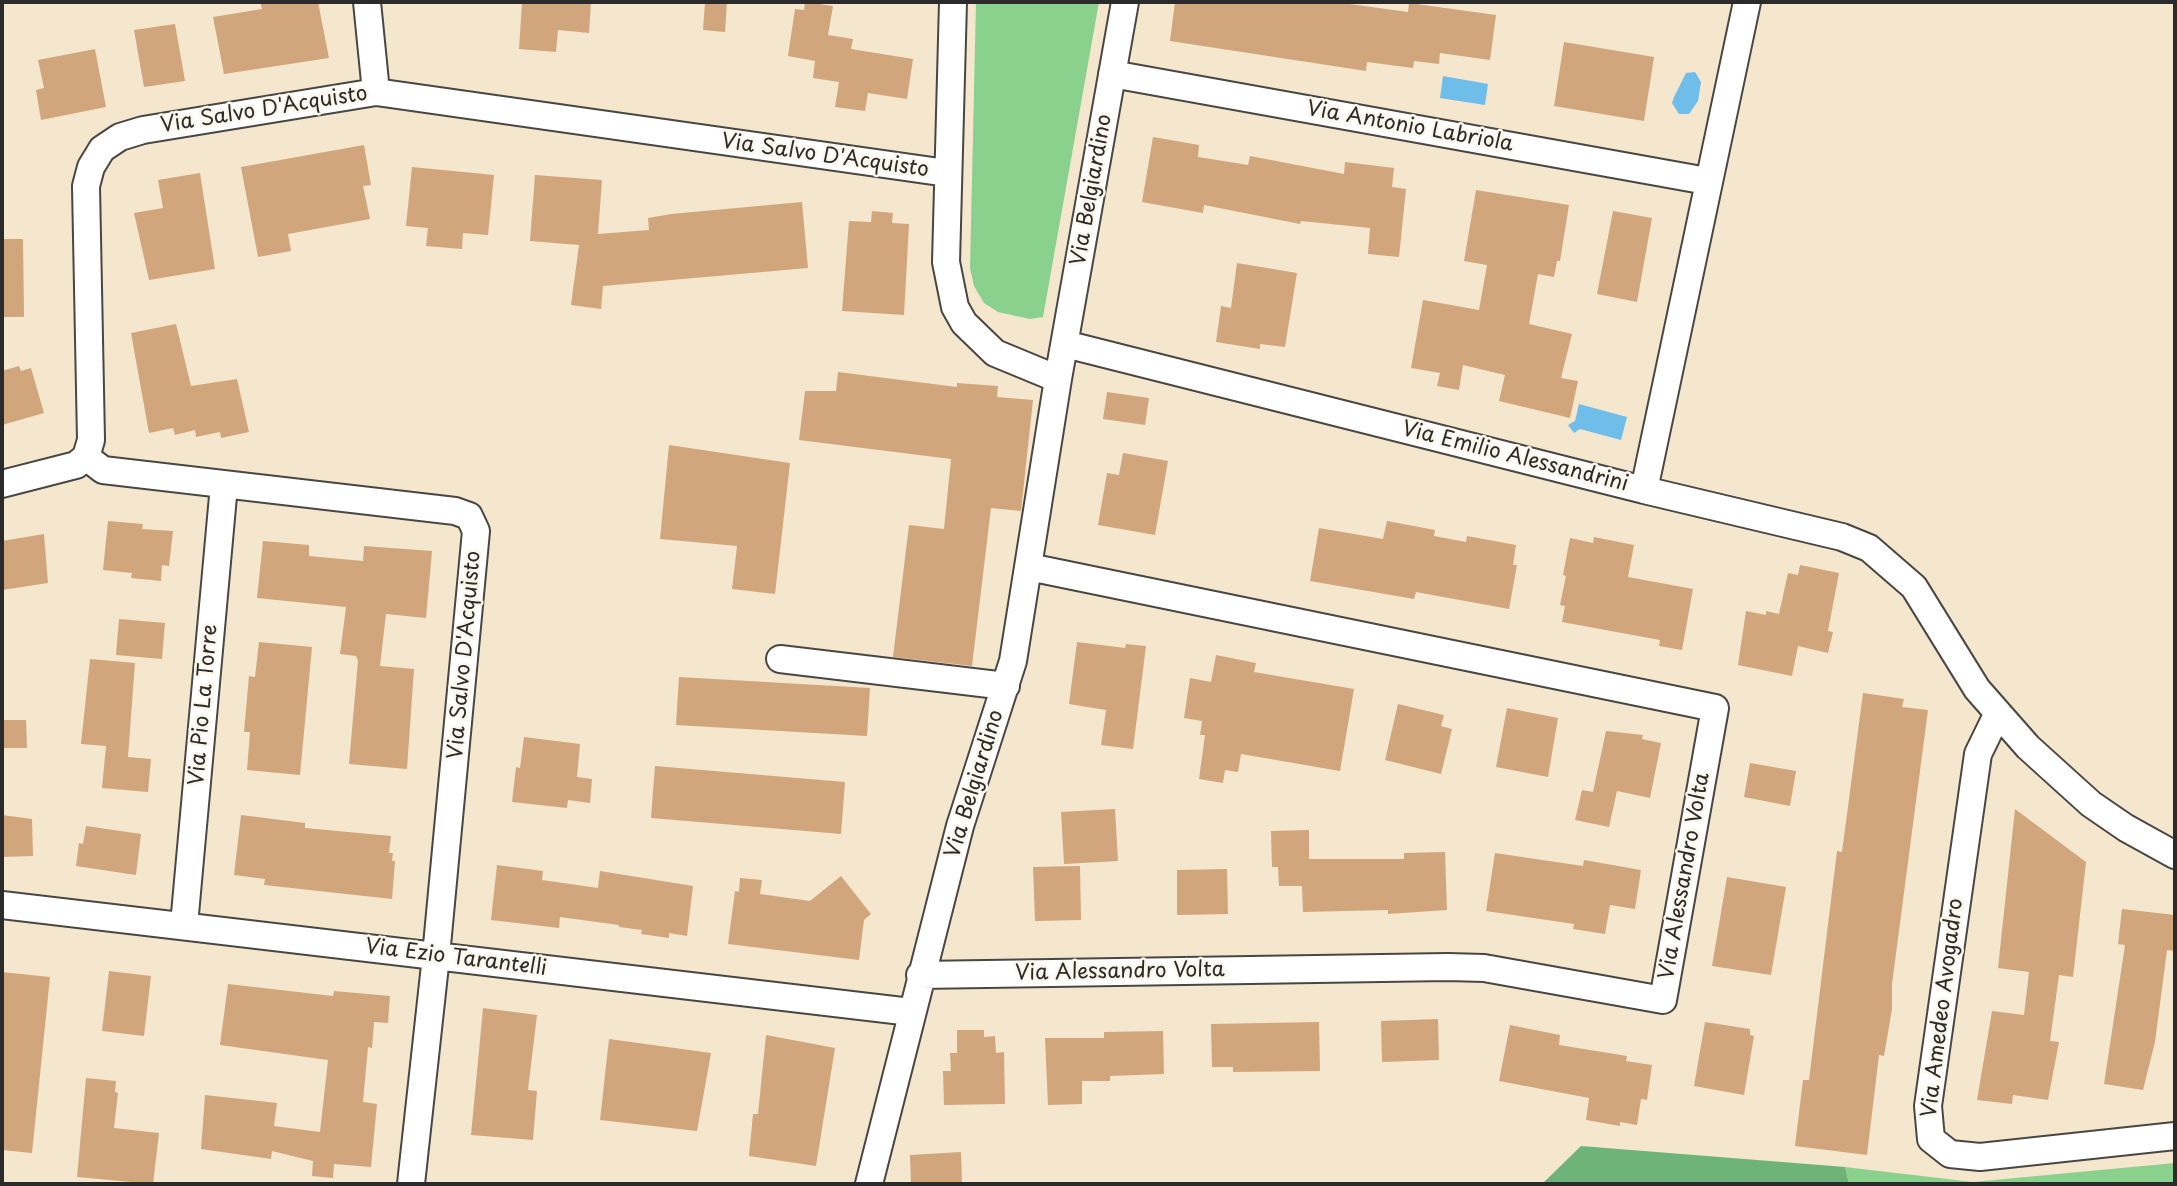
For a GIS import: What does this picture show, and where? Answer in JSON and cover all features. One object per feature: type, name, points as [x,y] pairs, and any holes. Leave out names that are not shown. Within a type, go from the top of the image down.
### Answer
[{"type":"street","points":[[368,2],[376,92]]},
{"type":"street","points":[[953,2],[946,262],[955,307],[964,323],[995,352],[1058,379]]},
{"type":"street","name":"Via Belgiardino","points":[[869,1184],[960,826],[1006,687],[1029,567],[1058,379],[1125,2]]},
{"type":"street","name":"Via Emilio Alessandrini","points":[[1065,344],[1644,490],[1746,2]]},
{"type":"street","name":"Via Antonio Labriola","points":[[1112,74],[1707,181]]},
{"type":"street","name":"Via Salvo D'Acquisto","points":[[411,1184],[436,956],[476,531],[469,516],[455,511],[103,470],[86,457],[91,440],[86,186],[91,167],[102,149],[120,137],[143,130],[376,92],[947,173]]},
{"type":"street","points":[[2,484],[76,465],[86,457]]},
{"type":"street","name":"Via Pio La Torre","points":[[184,925],[224,485]]},
{"type":"street","points":[[1644,490],[1842,537],[1869,548],[1914,587],[1977,690],[1997,715],[2091,804],[2126,828],[2175,855]]},
{"type":"street","name":"Via Alessandro Volta","points":[[920,975],[1484,968],[1663,1000],[1716,708],[1029,567]]},
{"type":"street","points":[[780,659],[1006,687]]},
{"type":"street","name":"Via Amedeo Avogadro","points":[[1997,715],[1978,754],[1928,1106],[1927,1124],[1931,1139],[1950,1154],[1980,1157],[2175,1136]]},
{"type":"street","name":"Via Ezio Tarantelli","points":[[2,905],[911,1012]]},
{"type":"green space","points":[[976,2],[1099,2],[1043,317],[1030,319],[998,312],[984,303],[974,286],[970,268]]},
{"type":"green space","points":[[1581,1146],[1845,1167],[1849,1184],[1542,1184]]},
{"type":"green space","points":[[2175,1163],[2175,1184],[1849,1184],[1845,1167],[1973,1182]]},
{"type":"water","points":[[1695,72],[1701,82],[1698,101],[1689,114],[1679,114],[1672,103],[1674,97],[1686,73]]},
{"type":"water","points":[[1443,76],[1488,84],[1485,105],[1440,98]]},
{"type":"water","points":[[1579,404],[1627,417],[1621,440],[1580,429],[1574,433],[1568,425],[1575,421]]},
{"type":"building","points":[[260,2],[318,2],[329,58],[224,74],[213,17],[262,9]]},
{"type":"building","points":[[522,2],[591,2],[589,33],[558,30],[556,52],[519,49]]},
{"type":"building","points":[[705,2],[727,2],[725,32],[703,30]]},
{"type":"building","points":[[805,2],[833,6],[828,35],[853,39],[851,49],[913,59],[907,99],[868,93],[865,111],[835,107],[839,82],[813,78],[815,61],[788,56],[795,9],[804,10]]},
{"type":"building","points":[[1175,2],[1335,2],[1408,12],[1409,3],[1496,15],[1490,60],[1440,53],[1439,64],[1414,61],[1413,68],[1367,62],[1366,71],[1170,41]]},
{"type":"building","points":[[175,24],[185,81],[144,87],[134,30]]},
{"type":"building","points":[[1564,42],[1654,57],[1644,121],[1554,106]]},
{"type":"building","points":[[95,49],[106,107],[41,120],[36,90],[44,88],[38,60]]},
{"type":"building","points":[[1153,137],[1199,145],[1198,157],[1248,165],[1250,156],[1344,174],[1345,162],[1394,168],[1392,187],[1406,189],[1399,257],[1368,254],[1370,228],[1301,221],[1300,224],[1204,205],[1203,213],[1142,202]]},
{"type":"building","points":[[364,145],[371,185],[363,186],[370,219],[288,234],[291,251],[258,257],[241,167]]},
{"type":"building","points":[[412,167],[494,175],[488,235],[463,233],[462,249],[426,246],[428,228],[406,226]]},
{"type":"building","points":[[200,173],[215,269],[149,280],[134,213],[163,208],[158,180]]},
{"type":"building","points":[[535,175],[602,180],[598,234],[649,230],[648,218],[671,214],[802,202],[808,268],[603,286],[601,309],[571,305],[579,245],[530,241]]},
{"type":"building","points":[[1476,190],[1569,205],[1560,261],[1557,261],[1554,277],[1538,274],[1529,324],[1572,334],[1561,378],[1578,381],[1570,418],[1499,401],[1505,375],[1463,365],[1459,390],[1437,386],[1440,373],[1411,368],[1423,300],[1479,310],[1487,265],[1464,261]]},
{"type":"building","points":[[872,211],[893,213],[892,223],[909,224],[904,315],[842,311],[849,221],[871,222]]},
{"type":"building","points":[[1613,211],[1652,218],[1637,302],[1597,294]]},
{"type":"building","points":[[2,239],[23,239],[24,317],[2,317]]},
{"type":"building","points":[[1237,263],[1297,273],[1285,347],[1260,344],[1260,349],[1216,342],[1221,306],[1231,308]]},
{"type":"building","points":[[176,324],[191,386],[237,379],[249,432],[221,438],[220,432],[196,437],[195,430],[175,435],[173,428],[149,433],[131,333]]},
{"type":"building","points":[[19,366],[21,371],[31,368],[44,413],[2,425],[2,371]]},
{"type":"building","points":[[838,372],[957,387],[957,383],[998,386],[997,397],[1033,400],[1021,511],[991,508],[972,666],[893,657],[909,525],[944,529],[951,459],[799,440],[805,391],[836,391]]},
{"type":"building","points":[[1107,392],[1149,398],[1145,425],[1103,419]]},
{"type":"building","points":[[669,445],[790,463],[775,594],[732,589],[737,546],[660,539]]},
{"type":"building","points":[[1123,453],[1168,461],[1155,535],[1098,525],[1107,473],[1119,475]]},
{"type":"building","points":[[108,521],[143,524],[142,529],[173,531],[169,566],[162,565],[161,581],[131,578],[132,573],[103,570]]},
{"type":"building","points":[[1387,521],[1435,530],[1434,536],[1466,542],[1467,536],[1516,545],[1513,565],[1517,565],[1509,609],[1416,592],[1414,599],[1310,581],[1319,528],[1383,539]]},
{"type":"building","points":[[44,534],[48,583],[2,590],[2,541]]},
{"type":"building","points":[[1594,537],[1634,545],[1628,577],[1693,589],[1682,650],[1659,646],[1660,640],[1562,622],[1565,606],[1560,605],[1570,538],[1593,543]]},
{"type":"building","points":[[263,541],[309,545],[309,556],[363,561],[364,546],[432,551],[426,618],[386,614],[380,666],[414,669],[407,769],[349,764],[358,661],[356,656],[340,654],[346,607],[257,598]]},
{"type":"building","points":[[1800,565],[1839,573],[1828,631],[1833,632],[1828,653],[1798,646],[1792,676],[1738,665],[1746,611],[1766,615],[1766,611],[1779,614],[1788,573],[1798,575]]},
{"type":"building","points":[[119,619],[165,623],[162,659],[116,655]]},
{"type":"building","points":[[259,642],[312,647],[300,775],[247,770],[250,732],[244,732],[249,676],[255,677]]},
{"type":"building","points":[[1077,642],[1125,648],[1126,644],[1146,646],[1133,749],[1101,745],[1106,710],[1069,704]]},
{"type":"building","points":[[1216,655],[1256,663],[1254,672],[1354,689],[1340,771],[1241,754],[1238,772],[1225,770],[1223,783],[1199,779],[1205,735],[1200,735],[1202,721],[1184,718],[1190,678],[1211,682]]},
{"type":"building","points":[[90,659],[135,663],[128,757],[151,759],[148,792],[102,788],[106,746],[81,744]]},
{"type":"building","points":[[679,677],[870,688],[867,736],[676,725]]},
{"type":"building","points":[[1863,693],[1904,699],[1902,707],[1928,710],[1892,984],[1892,1009],[1884,1056],[1879,1055],[1867,1155],[1795,1146],[1803,1080],[1809,1080],[1837,851],[1842,852]]},
{"type":"building","points":[[1398,704],[1444,715],[1441,726],[1452,729],[1441,774],[1385,760]]},
{"type":"building","points":[[1507,708],[1558,718],[1548,777],[1496,767]]},
{"type":"building","points":[[2,720],[26,720],[27,748],[2,748]]},
{"type":"building","points":[[1606,731],[1643,735],[1642,739],[1661,743],[1650,798],[1617,791],[1609,827],[1575,820],[1582,790],[1593,792]]},
{"type":"building","points":[[524,737],[580,744],[577,777],[592,779],[590,803],[568,800],[567,808],[512,802],[516,767],[520,768]]},
{"type":"building","points":[[1750,763],[1796,771],[1790,806],[1744,797]]},
{"type":"building","points":[[655,766],[845,782],[841,834],[651,818]]},
{"type":"building","points":[[1115,809],[1118,861],[1064,864],[1061,812]]},
{"type":"building","points":[[2015,809],[2086,862],[2073,977],[2059,975],[2050,1041],[2059,1042],[2048,1100],[2013,1095],[2012,1104],[1977,1100],[1992,1011],[2024,1015],[2029,972],[1998,968]]},
{"type":"building","points":[[2,815],[32,819],[33,856],[2,857]]},
{"type":"building","points":[[241,815],[305,823],[305,828],[391,836],[389,853],[393,853],[392,861],[395,861],[392,899],[264,885],[265,879],[234,875]]},
{"type":"building","points":[[86,826],[141,834],[136,875],[76,866],[79,843],[83,844]]},
{"type":"building","points":[[1309,830],[1309,859],[1404,859],[1404,853],[1445,852],[1447,910],[1388,914],[1388,910],[1303,912],[1302,886],[1279,886],[1278,867],[1272,867],[1271,831]]},
{"type":"building","points":[[1495,853],[1583,866],[1584,860],[1641,870],[1635,909],[1610,905],[1605,934],[1573,929],[1574,924],[1486,911]]},
{"type":"building","points":[[497,865],[543,871],[542,880],[598,888],[600,871],[693,886],[687,936],[669,933],[669,938],[641,934],[642,930],[619,925],[560,917],[559,928],[491,920]]},
{"type":"building","points":[[1080,866],[1081,920],[1035,921],[1033,867]]},
{"type":"building","points":[[1227,869],[1228,914],[1177,915],[1177,870]]},
{"type":"building","points":[[841,876],[871,914],[864,920],[859,960],[728,944],[735,891],[739,892],[740,878],[762,880],[760,894],[810,901]]},
{"type":"building","points":[[1727,877],[1786,887],[1771,975],[1712,966]]},
{"type":"building","points":[[2122,909],[2175,915],[2175,951],[2167,950],[2155,1042],[2143,1090],[2104,1084],[2125,945],[2118,944]]},
{"type":"building","points":[[109,971],[151,976],[144,1036],[102,1031]]},
{"type":"building","points":[[2,972],[50,977],[32,1153],[2,1150]]},
{"type":"building","points":[[228,984],[333,996],[334,991],[390,996],[388,1023],[374,1022],[372,1048],[368,1047],[363,1102],[377,1104],[371,1167],[334,1164],[333,1178],[312,1176],[313,1161],[272,1151],[271,1159],[201,1149],[205,1095],[277,1103],[274,1126],[320,1132],[328,1060],[220,1045]]},
{"type":"building","points":[[483,1008],[537,1015],[528,1090],[537,1091],[533,1140],[471,1135]]},
{"type":"building","points":[[1438,1019],[1439,1060],[1382,1062],[1381,1021]]},
{"type":"building","points":[[1319,1022],[1320,1071],[1233,1072],[1233,1067],[1212,1067],[1211,1024]]},
{"type":"building","points":[[1705,1022],[1750,1029],[1750,1035],[1754,1036],[1744,1095],[1694,1086]]},
{"type":"building","points":[[1510,1025],[1560,1035],[1559,1045],[1627,1056],[1626,1061],[1652,1065],[1647,1100],[1641,1099],[1637,1125],[1620,1122],[1620,1126],[1586,1120],[1589,1098],[1499,1081]]},
{"type":"building","points":[[957,1030],[984,1030],[984,1037],[995,1036],[996,1053],[1004,1052],[1005,1104],[944,1105],[943,1071],[951,1071],[950,1053],[957,1053]]},
{"type":"building","points":[[1163,1031],[1164,1074],[1110,1076],[1110,1081],[1082,1081],[1082,1104],[1048,1105],[1045,1038],[1104,1038],[1104,1032]]},
{"type":"building","points":[[766,1035],[835,1048],[816,1166],[749,1156],[753,1114],[758,1114]]},
{"type":"building","points":[[609,1039],[711,1053],[697,1131],[600,1120]]},
{"type":"building","points":[[86,1078],[116,1081],[115,1092],[118,1093],[114,1128],[159,1133],[153,1184],[77,1177]]},
{"type":"building","points":[[961,1152],[962,1184],[911,1184],[910,1155]]}]
